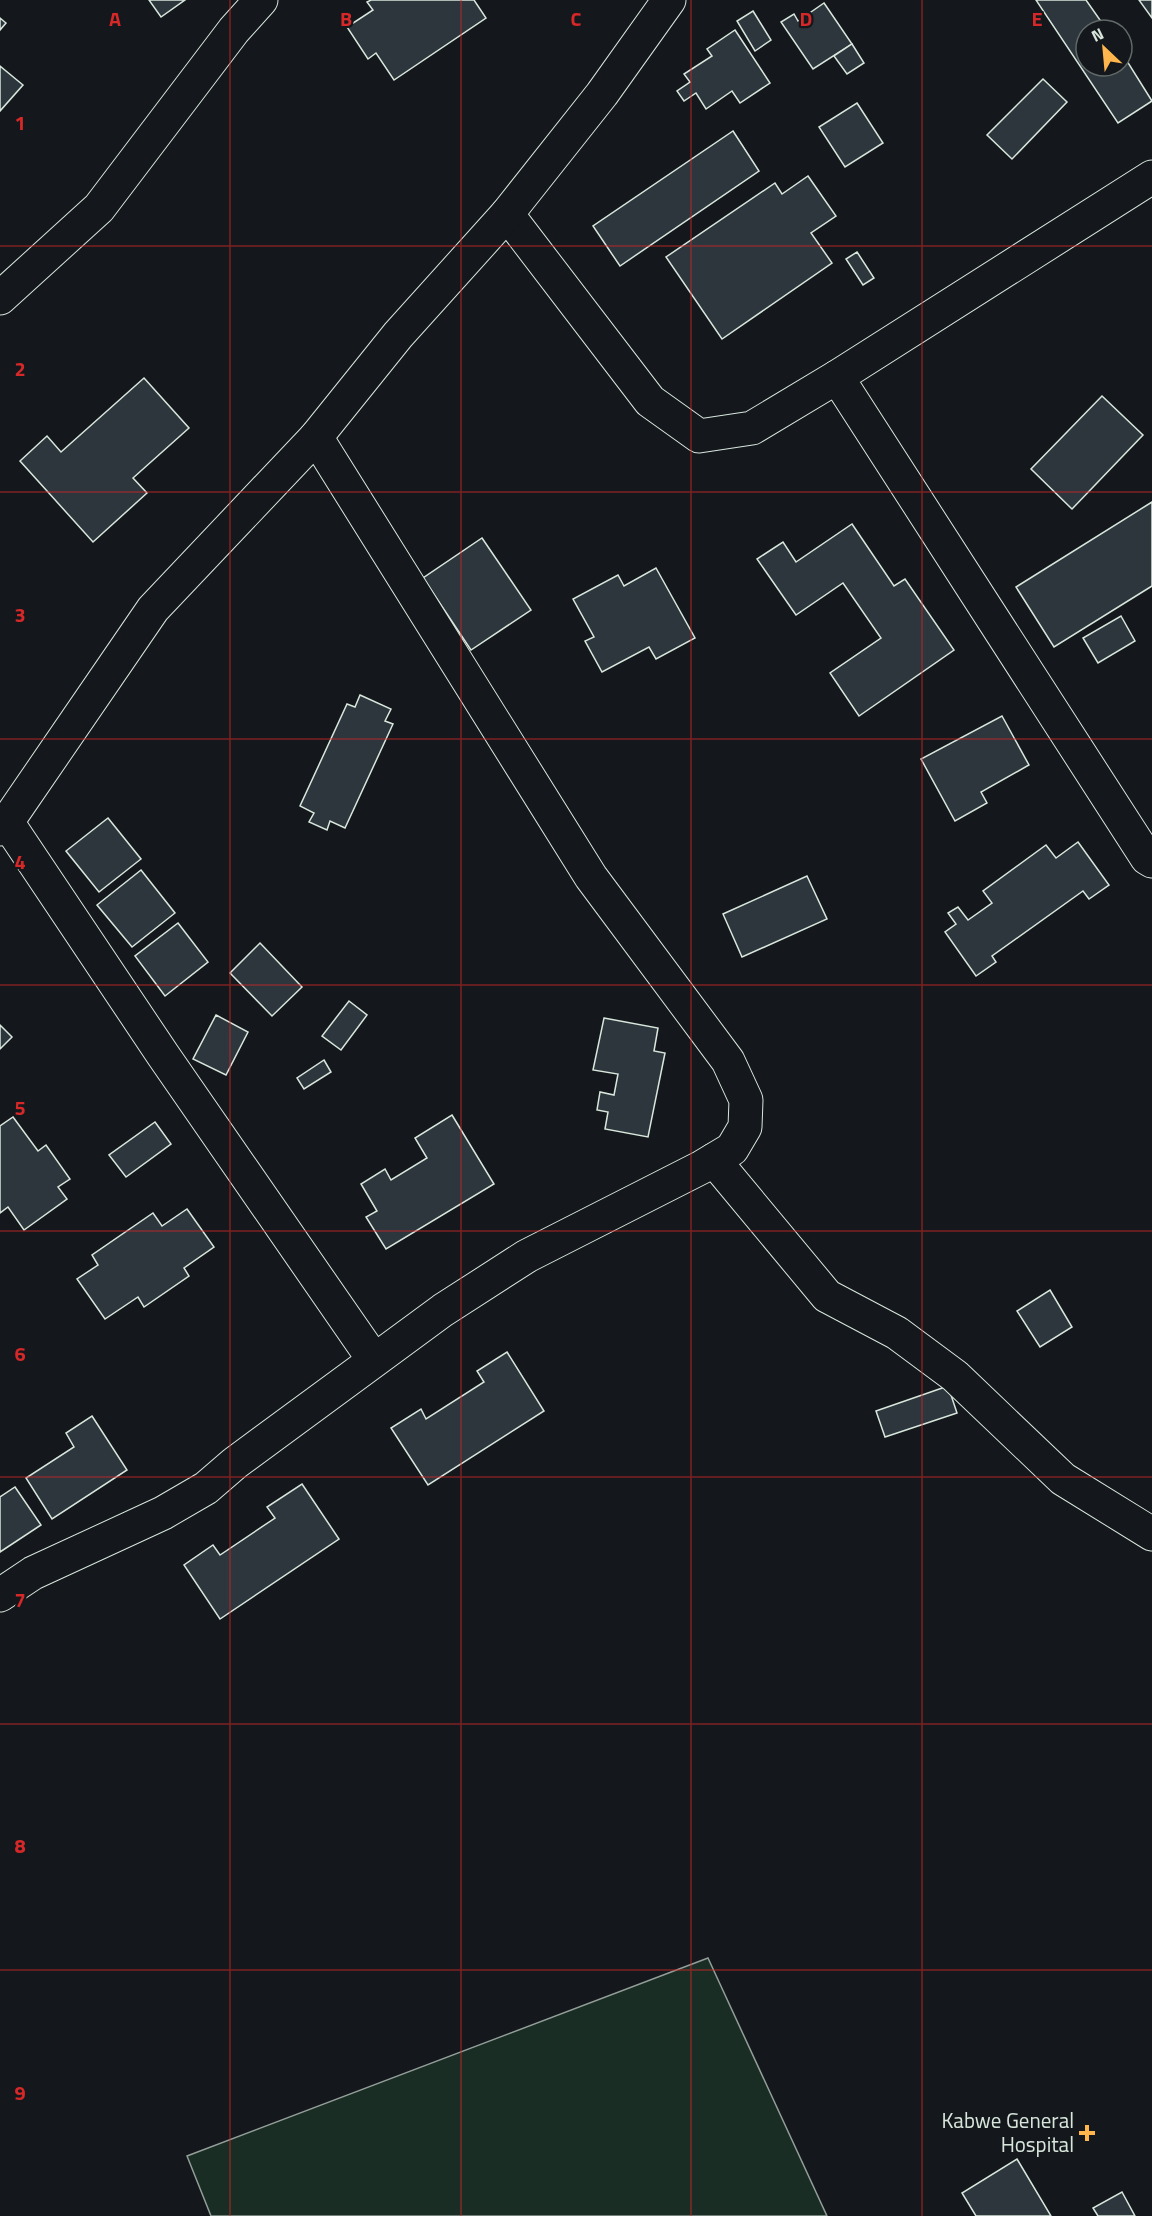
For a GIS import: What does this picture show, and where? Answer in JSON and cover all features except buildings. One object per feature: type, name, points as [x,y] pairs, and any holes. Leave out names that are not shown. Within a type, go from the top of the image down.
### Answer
[{"type":"street","points":[[0,298],[99,208],[234,30],[261,0]]},
{"type":"street","points":[[374,1360],[4,825],[153,609],[316,437],[398,336],[507,214],[602,94],[669,0]]},
{"type":"street","points":[[507,214],[650,401],[699,436],[753,428],[1152,177]]},
{"type":"street","points":[[837,377],[1147,858],[1152,861]]},
{"type":"street","points":[[0,1595],[33,1573],[163,1513],[206,1488],[235,1463],[443,1310],[527,1256],[714,1160],[732,1149],[746,1127],[746,1100],[728,1061],[591,877],[316,437]]},
{"type":"street","points":[[714,1160],[827,1296],[897,1333],[955,1376],[1063,1479],[1152,1534]]},
{"type":"green space","points":[[708,1958],[827,2216],[211,2216],[187,2156]]},
{"type":"place","name":"Kabwe General Hospital","points":[[1087,2133]]}]
